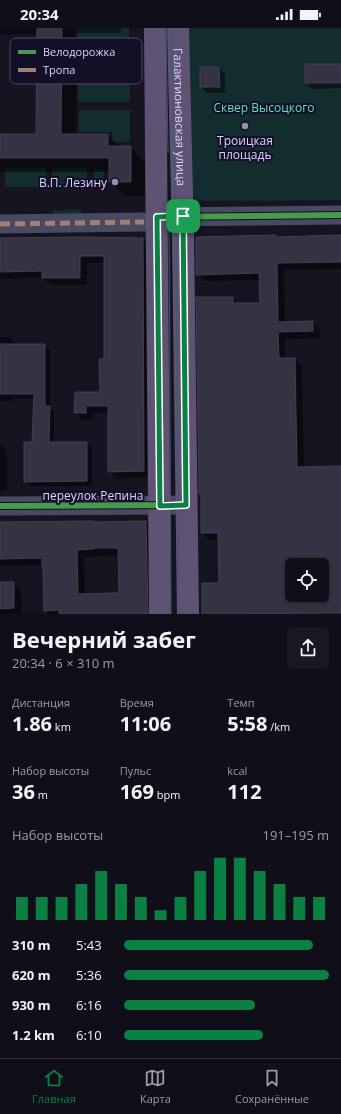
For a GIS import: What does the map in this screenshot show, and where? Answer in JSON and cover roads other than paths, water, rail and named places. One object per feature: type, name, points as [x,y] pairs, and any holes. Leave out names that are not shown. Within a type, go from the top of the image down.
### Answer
[{"type":"main road","name":"Галактионовская улица","points":[[155,28],[151,220],[160,506],[160,614]]},
{"type":"main road","name":"Галактионовская улица","points":[[178,28],[183,216],[188,614]]},
{"type":"street","points":[[0,224],[151,220],[183,216],[341,215]]},
{"type":"street","name":"переулок Репина","points":[[0,506],[186,505]]},
{"type":"tram line","points":[[166,28],[168,152]]},
{"type":"tram line","points":[[172,28],[176,237],[179,614]]},
{"type":"tram line","points":[[169,208],[171,614]]},
{"type":"place","name":"Троицкая площадь","points":[[245,126]]},
{"type":"place","name":"В.П. Лезину","points":[[115,182]]},
{"type":"park label","name":"Сквер Высоцкого","points":[[264,107]]}]
